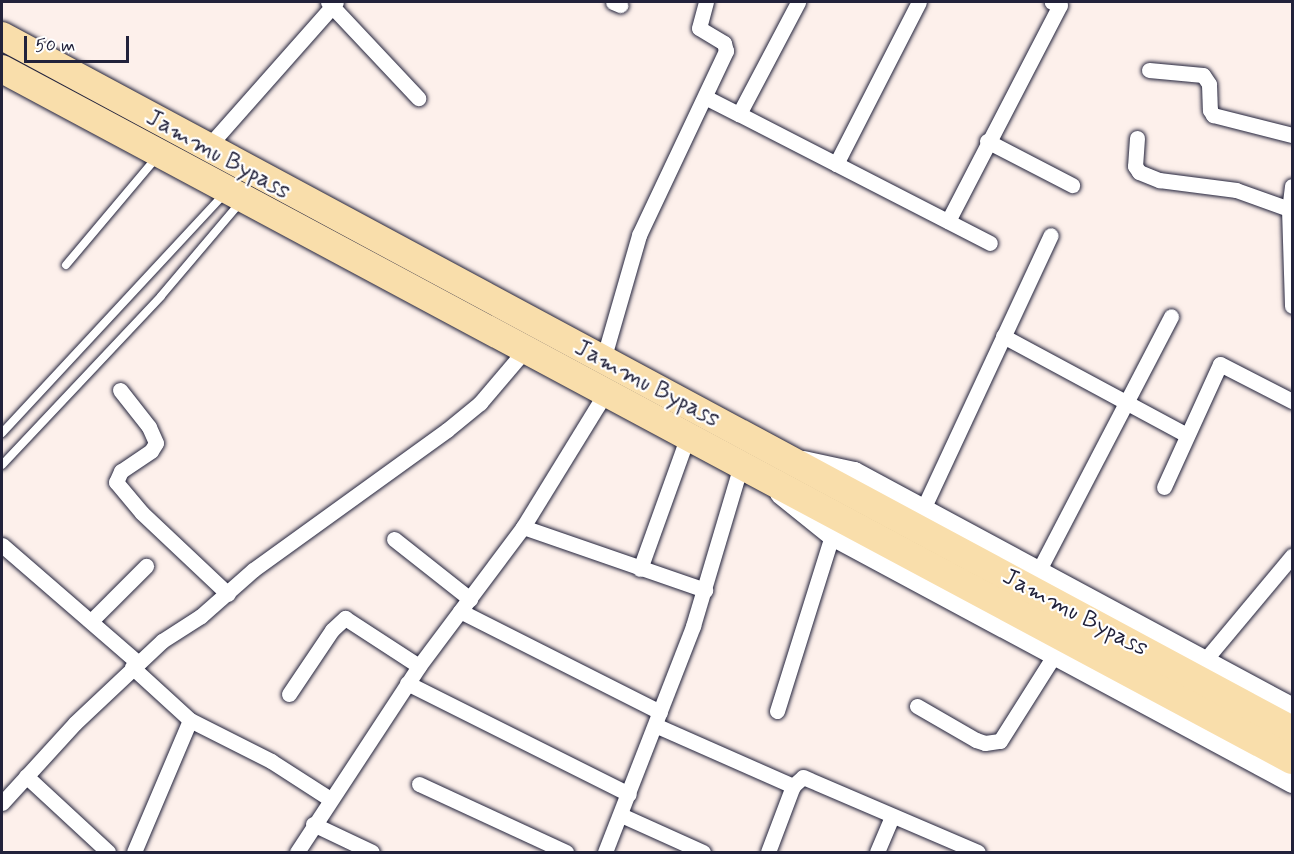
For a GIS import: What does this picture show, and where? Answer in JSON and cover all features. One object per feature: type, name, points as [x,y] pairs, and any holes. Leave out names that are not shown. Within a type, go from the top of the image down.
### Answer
[{"type":"highway","name":"Jammu Bypass","points":[[2,36],[206,149],[244,184],[526,349],[741,465],[778,469],[1293,730]]},
{"type":"highway","name":"Jammu Bypass","points":[[2,69],[159,154],[244,184],[603,360],[778,469],[1293,760]]},
{"type":"street","points":[[603,360],[631,255],[726,48],[699,28],[706,2]]},
{"type":"street","points":[[739,114],[798,2]]},
{"type":"street","points":[[836,164],[919,2]]},
{"type":"street","points":[[206,149],[332,3],[418,98]]},
{"type":"street","points":[[948,221],[1058,3]]},
{"type":"street","points":[[1149,70],[1203,75],[1209,84],[1209,110],[1213,115],[1293,135]]},
{"type":"street","points":[[705,96],[990,243]]},
{"type":"street","points":[[1137,138],[1135,166],[1139,172],[1160,180],[1236,190],[1289,208]]},
{"type":"street","points":[[987,141],[1072,185]]},
{"type":"street","points":[[1293,186],[1289,208],[1293,306]]},
{"type":"street","points":[[923,509],[1051,235]]},
{"type":"street","points":[[1039,570],[1128,403],[1171,316]]},
{"type":"street","points":[[1003,336],[1187,435]]},
{"type":"street","points":[[2,803],[135,665],[228,594],[253,570],[480,403],[526,349]]},
{"type":"street","points":[[1164,487],[1220,364],[1293,401]]},
{"type":"street","points":[[120,390],[149,427],[156,443],[151,451],[121,471],[116,482],[142,513],[228,594]]},
{"type":"street","points":[[297,852],[313,824],[407,683],[523,527],[606,392]]},
{"type":"street","points":[[640,569],[688,436]]},
{"type":"street","points":[[605,852],[658,719],[705,590],[741,465]]},
{"type":"street","points":[[1293,708],[854,472],[778,469],[788,503],[832,535],[1293,782]]},
{"type":"street","points":[[523,527],[705,590]]},
{"type":"street","points":[[777,711],[832,535]]},
{"type":"street","points":[[394,539],[465,605],[658,719],[794,786]]},
{"type":"street","points":[[2,545],[91,621],[190,720],[271,761],[330,799]]},
{"type":"street","points":[[1205,660],[1293,556]]},
{"type":"street","points":[[91,621],[146,566]]},
{"type":"street","points":[[289,694],[332,630],[345,618],[419,666]]},
{"type":"street","points":[[917,706],[976,740],[993,743],[1006,734],[1055,654]]},
{"type":"street","points":[[407,683],[629,794]]},
{"type":"street","points":[[134,852],[190,720]]},
{"type":"street","points":[[26,776],[108,852]]},
{"type":"street","points":[[768,852],[794,786],[798,780],[809,778],[892,818],[978,852]]},
{"type":"street","points":[[419,784],[566,852]]},
{"type":"street","points":[[621,815],[703,852]]},
{"type":"street","points":[[877,852],[892,818]]},
{"type":"street","points":[[313,824],[372,852]]},
{"type":"lane","points":[[66,265],[159,154]]},
{"type":"lane","points":[[2,433],[244,184]]},
{"type":"lane","points":[[2,465],[161,296],[244,184]]}]
